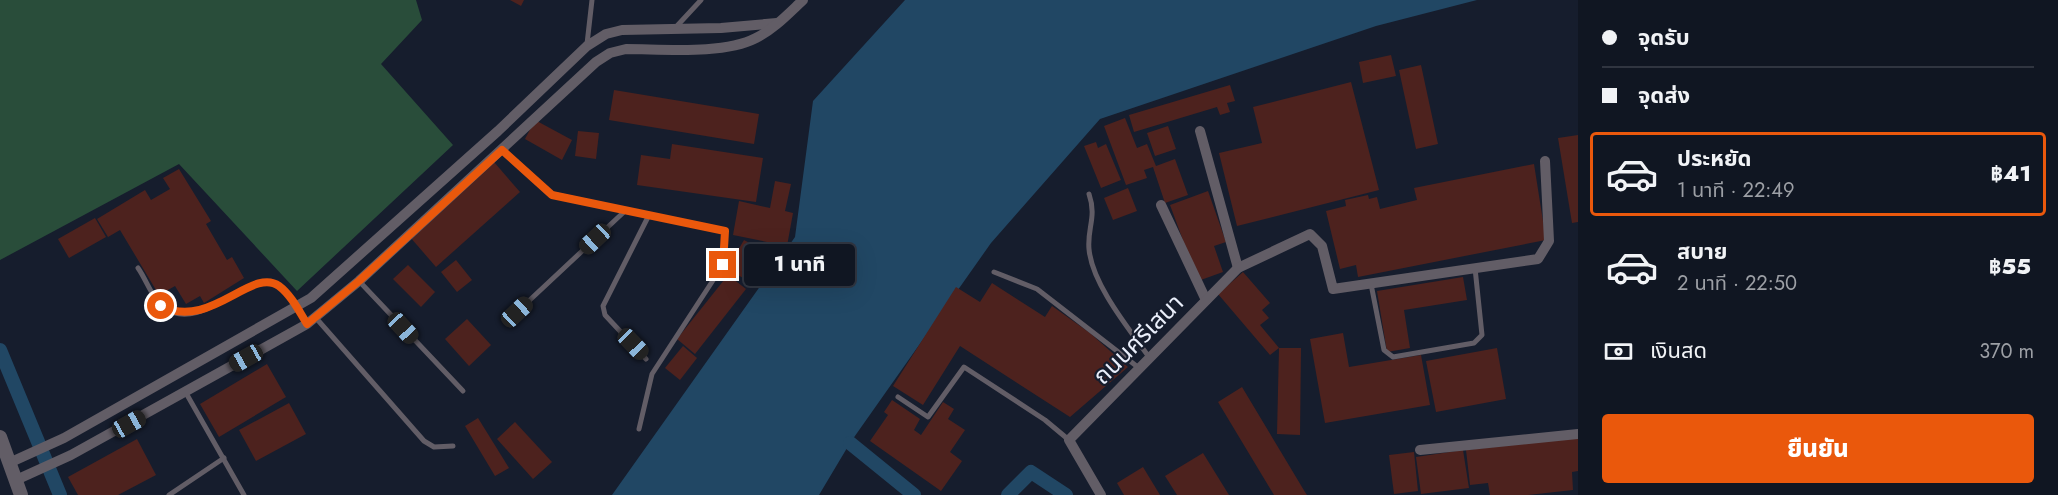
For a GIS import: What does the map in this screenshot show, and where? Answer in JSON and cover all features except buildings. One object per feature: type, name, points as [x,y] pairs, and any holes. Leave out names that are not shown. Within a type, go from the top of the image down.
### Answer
[{"type":"street","points":[[16,480],[71,455],[186,393],[311,321],[359,281],[596,62],[610,53],[626,49],[725,47],[754,39],[780,22],[802,0]]},
{"type":"street","points":[[9,463],[64,438],[297,308],[354,262],[587,46],[606,34],[622,30],[780,22]]},
{"type":"street","points":[[1200,131],[1238,268]]},
{"type":"street","points":[[1371,284],[1538,259],[1549,241],[1545,161]]},
{"type":"street","points":[[1161,205],[1206,300]]},
{"type":"street","name":"ถนนศรีเสนา","points":[[1069,440],[1238,268],[1310,234],[1322,246],[1333,289],[1371,284]]},
{"type":"street","points":[[1420,450],[1578,434]]},
{"type":"street","points":[[0,437],[21,495]]},
{"type":"street","points":[[1069,440],[1101,495]]},
{"type":"lane","points":[[587,46],[592,0]]},
{"type":"lane","points":[[674,29],[701,0]]},
{"type":"lane","points":[[502,150],[552,195],[725,231],[723,265],[652,374],[639,429]]},
{"type":"lane","points":[[1089,194],[1094,209],[1089,248],[1096,273],[1116,309],[1149,357]]},
{"type":"lane","points":[[517,312],[626,210]]},
{"type":"lane","points":[[646,359],[605,315],[603,306],[649,215]]},
{"type":"lane","points":[[138,268],[161,306],[174,313],[190,314],[208,309],[263,281],[278,285],[297,308],[424,441],[434,447],[453,446]]},
{"type":"lane","points":[[1371,284],[1384,350],[1393,357],[1474,343],[1482,335],[1475,268]]},
{"type":"lane","points":[[994,272],[1037,289],[1138,368]]},
{"type":"lane","points":[[359,281],[462,391]]},
{"type":"lane","points":[[898,397],[928,417],[964,367],[1046,420],[1069,440]]},
{"type":"lane","points":[[186,393],[244,495]]},
{"type":"lane","points":[[169,495],[224,458]]},
{"type":"green space","points":[[0,0],[416,0],[422,20],[381,64],[453,145],[297,291],[179,164],[0,260]]},
{"type":"water","points":[[905,0],[1477,0],[1376,26],[1100,119],[991,243],[850,443],[819,495],[612,495],[795,237],[813,101]]},
{"type":"waterway","points":[[0,350],[60,495]]},
{"type":"waterway","points":[[850,443],[914,495]]},
{"type":"waterway","points":[[1008,495],[1031,472],[1066,495]]},
{"type":"route","points":[[161,306],[174,313],[190,314],[208,309],[263,281],[278,285],[292,300],[307,324],[359,281],[502,150],[552,195],[725,231],[723,265]]}]
